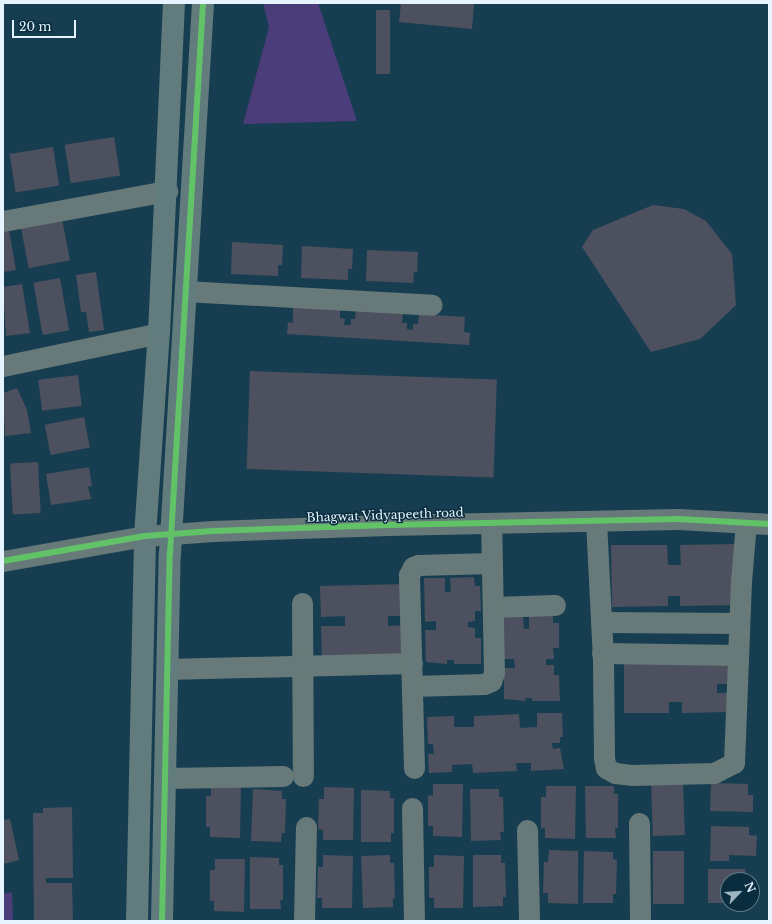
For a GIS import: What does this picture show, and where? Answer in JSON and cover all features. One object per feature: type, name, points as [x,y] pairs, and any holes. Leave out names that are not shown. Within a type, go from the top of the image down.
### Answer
[{"type":"street","points":[[138,921],[145,536],[167,190],[174,3]]},
{"type":"street","points":[[162,921],[171,534],[203,3]]},
{"type":"street","points":[[3,221],[167,190]]},
{"type":"street","points":[[186,290],[432,305]]},
{"type":"street","points":[[3,366],[159,333]]},
{"type":"street","name":"Bhagwat Vidyapeeth road","points":[[3,560],[145,536],[171,534],[491,523],[678,519],[769,524]]},
{"type":"street","points":[[596,521],[606,768],[615,773],[631,775],[714,773],[734,763],[739,623],[746,522]]},
{"type":"street","points":[[412,686],[484,684],[491,681],[494,673],[491,523]]},
{"type":"street","points":[[414,768],[409,575],[413,567],[418,565],[492,563]]},
{"type":"street","points":[[165,778],[293,776],[302,666],[302,603]]},
{"type":"street","points":[[493,607],[555,605]]},
{"type":"street","points":[[601,622],[739,623]]},
{"type":"street","points":[[602,653],[738,655]]},
{"type":"street","points":[[168,669],[412,663]]},
{"type":"street","points":[[412,808],[414,921]]},
{"type":"street","points":[[639,823],[640,921]]},
{"type":"street","points":[[304,921],[306,827]]},
{"type":"street","points":[[527,830],[529,921]]},
{"type":"shaded area","points":[[263,3],[318,3],[357,121],[243,124],[269,27]]},
{"type":"shaded area","points":[[12,892],[13,921],[3,921],[3,894]]},
{"type":"building","points":[[401,3],[474,3],[472,29],[399,22]]},
{"type":"building","points":[[376,10],[390,10],[390,74],[376,74]]},
{"type":"building","points":[[114,137],[120,176],[71,183],[65,145]]},
{"type":"building","points":[[53,147],[59,186],[16,192],[10,154]]},
{"type":"building","points":[[653,205],[684,209],[706,221],[732,254],[736,305],[700,339],[651,352],[582,247],[593,230]]},
{"type":"building","points":[[62,219],[70,260],[29,268],[21,227]]},
{"type":"building","points":[[9,230],[16,270],[3,272],[3,231]]},
{"type":"building","points":[[232,242],[283,245],[282,265],[278,265],[278,276],[231,274]]},
{"type":"building","points":[[302,246],[353,249],[352,269],[348,269],[348,280],[301,278]]},
{"type":"building","points":[[367,250],[418,252],[417,272],[414,272],[413,283],[366,281]]},
{"type":"building","points":[[96,272],[104,330],[89,332],[86,312],[81,312],[76,275]]},
{"type":"building","points":[[60,278],[69,330],[43,335],[33,283]]},
{"type":"building","points":[[22,284],[30,333],[6,336],[3,287]]},
{"type":"building","points":[[293,307],[340,310],[340,318],[345,319],[344,325],[351,325],[351,319],[355,319],[356,310],[403,313],[402,323],[407,323],[407,329],[413,330],[413,324],[418,324],[419,314],[465,317],[464,332],[470,333],[469,345],[287,334],[288,322],[293,323]]},
{"type":"building","points":[[250,371],[497,380],[493,478],[247,469]]},
{"type":"building","points":[[78,375],[82,406],[42,411],[38,380]]},
{"type":"building","points":[[17,388],[27,410],[31,433],[5,436],[3,393]]},
{"type":"building","points":[[84,417],[90,447],[51,455],[45,425]]},
{"type":"building","points":[[38,462],[41,513],[13,514],[10,463]]},
{"type":"building","points":[[89,467],[92,486],[88,487],[91,499],[51,505],[46,474]]},
{"type":"building","points":[[736,544],[737,605],[680,606],[680,596],[668,596],[668,606],[612,607],[611,545],[667,545],[668,565],[681,565],[680,545]]},
{"type":"building","points":[[474,577],[475,586],[480,586],[481,611],[475,611],[475,621],[468,622],[468,627],[475,628],[475,638],[481,638],[481,664],[454,664],[454,660],[447,660],[447,664],[426,662],[425,630],[436,630],[436,621],[425,622],[424,578],[445,578],[445,592],[451,592],[450,578]]},
{"type":"building","points":[[408,584],[409,616],[388,616],[388,626],[409,625],[410,657],[322,659],[321,626],[345,626],[345,616],[321,617],[320,586]]},
{"type":"building","points":[[503,615],[523,615],[524,629],[529,629],[529,615],[553,615],[553,623],[559,623],[559,648],[553,648],[554,659],[546,659],[546,665],[554,665],[554,675],[559,675],[560,701],[532,701],[532,698],[525,698],[526,701],[504,699],[504,668],[515,668],[514,659],[503,659]]},
{"type":"building","points":[[729,660],[729,684],[717,684],[717,693],[729,693],[729,712],[682,713],[682,702],[669,702],[669,713],[624,713],[624,661]]},
{"type":"building","points":[[537,713],[562,713],[563,737],[560,737],[560,743],[552,743],[553,749],[560,748],[564,769],[531,771],[531,763],[516,763],[517,771],[473,773],[472,764],[452,765],[452,772],[429,773],[428,754],[434,754],[433,744],[428,744],[427,717],[454,716],[454,727],[474,727],[474,716],[519,714],[520,728],[537,727]]},
{"type":"building","points":[[683,781],[685,835],[653,836],[651,782]]},
{"type":"building","points":[[711,783],[748,784],[748,795],[753,795],[753,812],[710,811]]},
{"type":"building","points":[[433,784],[463,784],[462,837],[433,836],[433,826],[428,826],[428,796],[433,795]]},
{"type":"building","points":[[211,785],[241,785],[240,838],[210,837],[210,827],[206,827],[206,796],[211,796]]},
{"type":"building","points":[[546,786],[576,786],[575,839],[545,838],[545,828],[541,828],[541,797],[546,797]]},
{"type":"building","points":[[585,786],[614,786],[614,794],[618,794],[618,828],[615,828],[616,838],[586,838]]},
{"type":"building","points":[[324,787],[354,788],[353,840],[323,840],[323,830],[318,829],[319,799],[324,799]]},
{"type":"building","points":[[253,789],[282,791],[282,799],[286,799],[285,833],[282,833],[281,842],[251,841]]},
{"type":"building","points":[[470,789],[499,789],[499,797],[503,797],[504,832],[500,832],[501,840],[471,841]]},
{"type":"building","points":[[361,790],[390,791],[390,798],[394,798],[394,833],[391,833],[391,842],[361,842]]},
{"type":"building","points":[[72,807],[73,878],[46,878],[46,883],[72,883],[73,921],[34,921],[33,813],[43,813],[43,808]]},
{"type":"building","points":[[10,819],[19,860],[3,864],[3,820]]},
{"type":"building","points":[[711,826],[749,827],[749,835],[757,836],[756,856],[729,855],[729,861],[710,861]]},
{"type":"building","points":[[549,850],[578,851],[578,904],[548,903],[548,893],[543,893],[544,862],[548,862]]},
{"type":"building","points":[[584,851],[613,852],[613,859],[617,860],[616,894],[613,894],[613,903],[583,903]]},
{"type":"building","points":[[653,851],[684,851],[684,904],[653,904]]},
{"type":"building","points":[[323,855],[353,856],[352,908],[322,908],[322,898],[317,898],[318,867],[323,867]]},
{"type":"building","points":[[390,855],[390,863],[394,863],[395,898],[393,898],[393,907],[363,908],[361,856]]},
{"type":"building","points":[[434,855],[464,856],[463,908],[434,908],[434,898],[429,898],[429,867],[434,867]]},
{"type":"building","points":[[473,855],[501,855],[501,863],[505,863],[506,897],[503,897],[503,906],[473,907]]},
{"type":"building","points":[[250,857],[279,858],[279,865],[283,865],[283,900],[280,900],[281,909],[250,909]]},
{"type":"building","points":[[215,859],[245,859],[244,912],[214,911],[214,901],[210,901],[210,870],[215,870]]},
{"type":"building","points":[[708,869],[745,869],[745,872],[720,872],[720,903],[708,903]]},
{"type":"cycle path","points":[[162,921],[170,554],[203,3]]},
{"type":"cycle path","points":[[3,561],[145,536],[213,531],[388,525],[678,519],[769,524]]}]
